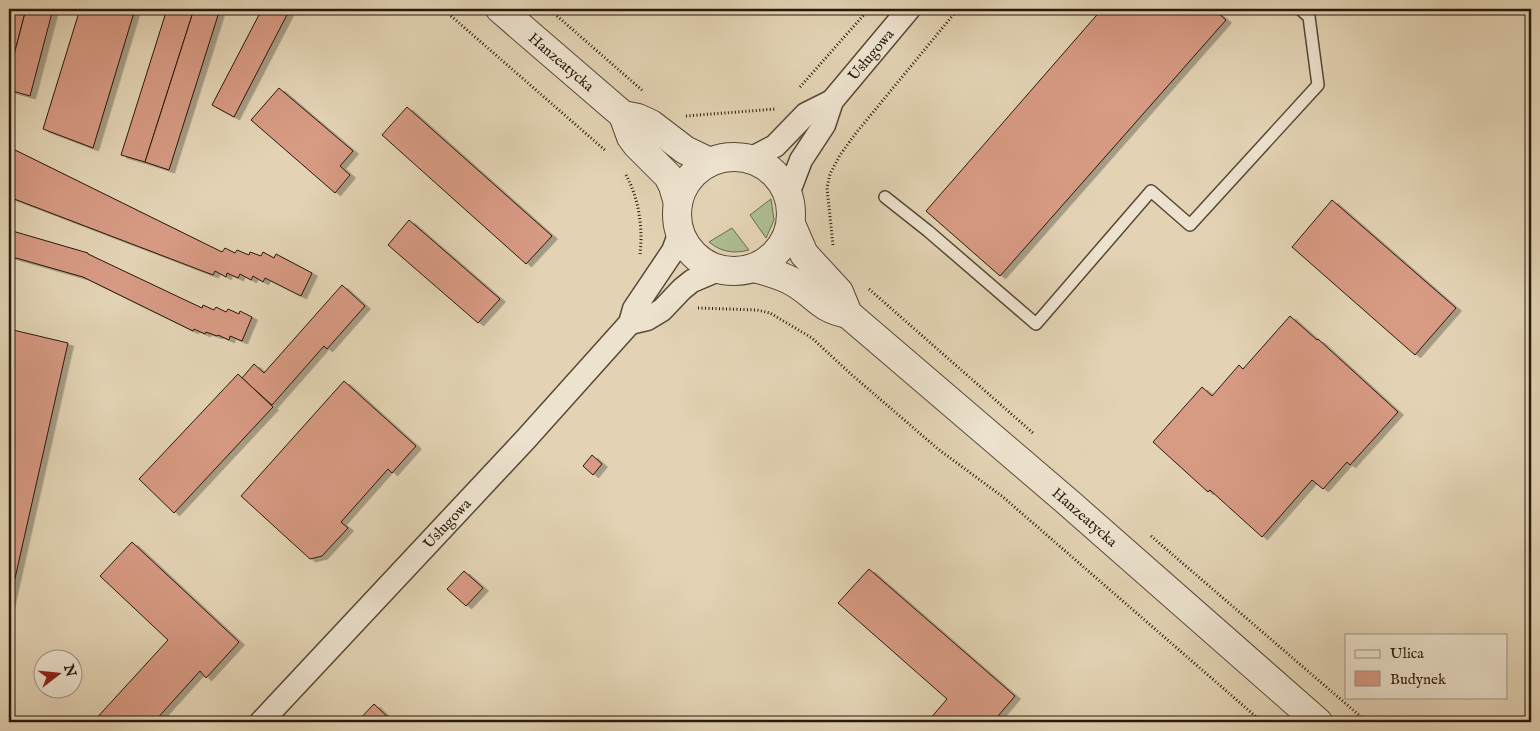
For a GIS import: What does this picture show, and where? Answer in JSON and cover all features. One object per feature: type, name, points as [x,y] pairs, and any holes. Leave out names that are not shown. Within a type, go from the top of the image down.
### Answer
[{"type":"street","name":"Hanzeatycka","points":[[500,9],[623,115],[631,137],[668,176],[674,186],[678,203]]},
{"type":"street","name":"Usługowa","points":[[788,194],[801,160],[824,126],[832,101],[909,9]]},
{"type":"street","name":"Usługowa","points":[[750,159],[775,146],[806,114],[832,101]]},
{"type":"street","name":"Hanzeatycka","points":[[623,115],[638,118],[651,124],[685,150],[710,162]]},
{"type":"street","points":[[737,157],[750,159],[766,167],[779,179],[788,194],[791,224],[786,239],[768,261],[754,268],[737,272],[718,270],[702,262],[688,249],[680,232],[677,218],[678,203],[682,190],[689,179],[710,162],[723,158],[737,157]]},
{"type":"street","name":"Hanzeatycka","points":[[791,224],[804,254],[839,292],[848,314],[1078,511],[1318,722]]},
{"type":"street","name":"Usługowa","points":[[261,722],[525,440],[630,323],[634,309],[673,251],[680,232]]},
{"type":"street","name":"Hanzeatycka","points":[[754,268],[784,277],[807,291],[820,304],[833,311],[848,314]]},
{"type":"street","points":[[630,323],[648,319],[662,310],[692,281],[718,270]]},
{"type":"lane","points":[[885,197],[928,231],[1036,324],[1151,191],[1190,225],[1318,85],[1309,17],[1300,9]]},
{"type":"path","points":[[443,9],[608,154]]},
{"type":"path","points":[[549,9],[644,92]]},
{"type":"path","points":[[795,94],[869,9]]},
{"type":"path","points":[[822,274],[834,259],[827,188],[830,174],[840,155],[856,133],[958,9]]},
{"type":"path","points":[[683,117],[783,108],[800,122]]},
{"type":"path","points":[[818,136],[840,155]]},
{"type":"path","points":[[623,170],[635,193],[638,208],[641,245],[638,262],[655,278]]},
{"type":"path","points":[[674,297],[689,311],[698,308],[757,310],[770,313],[812,338],[938,449],[1004,497],[1262,722]]},
{"type":"green space","points":[[771,199],[774,220],[766,238],[750,215]]},
{"type":"green space","points":[[732,228],[749,250],[728,251],[718,248],[709,242]]},
{"type":"building","points":[[9,9],[26,9],[9,74]]},
{"type":"building","points":[[26,9],[53,9],[30,96],[9,90],[9,74]]},
{"type":"building","points":[[80,9],[135,9],[93,148],[43,129]]},
{"type":"building","points":[[167,9],[194,9],[145,162],[121,155]]},
{"type":"building","points":[[194,9],[220,9],[169,170],[145,162]]},
{"type":"building","points":[[262,9],[290,9],[234,117],[212,105]]},
{"type":"building","points":[[1102,9],[1213,9],[1226,20],[1000,276],[926,211]]},
{"type":"building","points":[[279,88],[353,151],[340,166],[350,175],[335,193],[251,120]]},
{"type":"building","points":[[407,107],[552,236],[526,264],[382,135]]},
{"type":"building","points":[[9,147],[222,252],[225,248],[235,253],[237,250],[249,255],[250,252],[261,256],[263,252],[274,258],[276,254],[312,273],[301,296],[265,278],[263,282],[253,276],[251,280],[240,274],[238,278],[227,273],[226,277],[215,271],[213,275],[9,197]]},
{"type":"building","points":[[1332,200],[1456,308],[1415,355],[1292,247]]},
{"type":"building","points":[[409,220],[500,299],[478,323],[388,245]]},
{"type":"building","points":[[9,230],[88,253],[202,308],[203,305],[214,310],[216,307],[226,312],[228,309],[239,314],[240,311],[252,317],[242,341],[230,336],[229,340],[194,329],[193,331],[83,277],[9,256]]},
{"type":"building","points":[[342,285],[365,306],[327,349],[324,346],[272,405],[242,378],[254,364],[264,373]]},
{"type":"building","points":[[1290,316],[1398,412],[1350,465],[1347,462],[1323,489],[1312,480],[1262,537],[1210,490],[1208,492],[1153,442],[1202,387],[1212,396],[1239,365],[1243,369]]},
{"type":"building","points":[[9,329],[68,343],[9,605]]},
{"type":"building","points":[[238,374],[273,407],[174,513],[139,479]]},
{"type":"building","points":[[344,381],[416,446],[392,473],[388,469],[341,522],[348,528],[322,556],[310,559],[241,496]]},
{"type":"building","points":[[592,455],[602,464],[593,475],[583,466]]},
{"type":"building","points":[[132,542],[239,642],[206,678],[200,671],[154,722],[93,722],[168,640],[100,576]]},
{"type":"building","points":[[869,569],[1015,696],[993,722],[934,722],[930,719],[947,699],[838,603]]},
{"type":"building","points":[[464,571],[483,588],[466,606],[447,589]]},
{"type":"building","points":[[374,704],[393,722],[357,722]]}]
